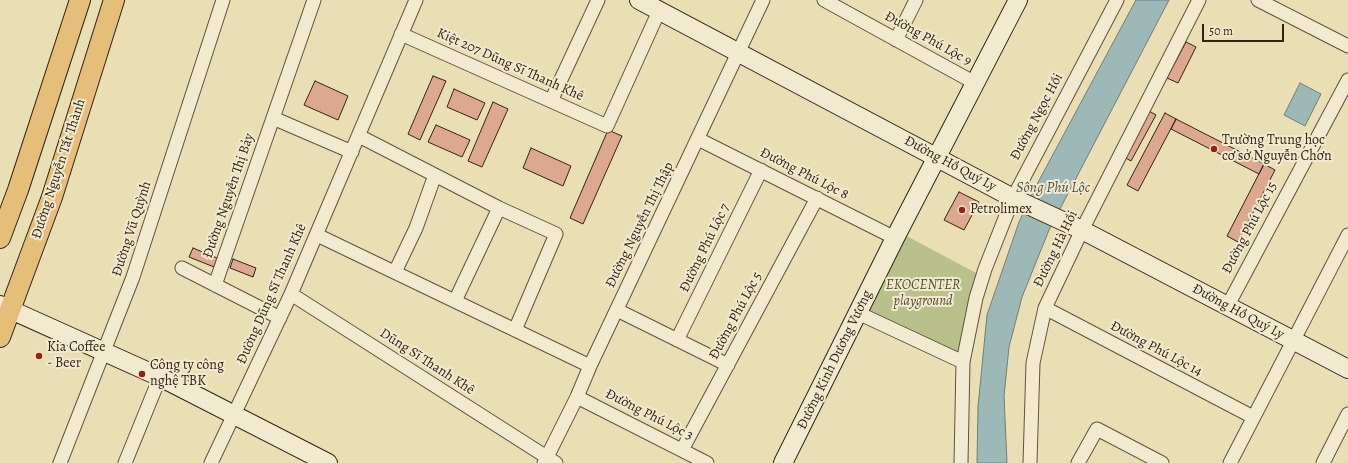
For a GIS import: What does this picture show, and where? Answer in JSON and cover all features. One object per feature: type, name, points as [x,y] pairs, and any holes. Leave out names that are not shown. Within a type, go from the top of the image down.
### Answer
[{"type":"main road","points":[[0,238],[18,190],[80,0]]},
{"type":"main road","name":"Đường Nguyễn Tất Thành","points":[[0,337],[5,307],[52,196],[114,0]]},
{"type":"street","name":"Đường Vũ Quỳnh","points":[[60,463],[133,277],[223,0]]},
{"type":"street","name":"Đường Nguyễn Thị Bảy","points":[[215,284],[314,0]]},
{"type":"street","name":"Đường Dũng Sĩ Thanh Khê","points":[[211,463],[291,294],[416,0]]},
{"type":"street","points":[[551,101],[598,0]]},
{"type":"street","name":"Đường Hồ Quý Ly","points":[[639,0],[937,158],[1018,200],[1082,230],[1226,307],[1348,369]]},
{"type":"street","name":"Đường Nguyễn Thị Thập","points":[[549,461],[590,366],[763,0]]},
{"type":"street","name":"Đường Phú Lộc 9","points":[[824,0],[841,4],[896,40],[975,84]]},
{"type":"street","points":[[896,40],[916,0]]},
{"type":"street","name":"Đường Kinh Dương Vương","points":[[783,463],[895,238],[1018,0]]},
{"type":"street","name":"Đường Ngọc Hồi","points":[[961,463],[962,362],[976,298],[993,248],[1117,0]]},
{"type":"street","name":"Đường Hà Hồi","points":[[1030,463],[1033,363],[1045,308],[1082,230],[1199,0]]},
{"type":"street","points":[[1258,0],[1348,46]]},
{"type":"street","name":"Kiệt 207 Dũng Sĩ Thanh Khê","points":[[401,34],[607,126],[659,11]]},
{"type":"street","name":"Đường Phú Lộc 15","points":[[1226,307],[1348,80]]},
{"type":"street","points":[[273,118],[352,152]]},
{"type":"street","points":[[359,136],[499,208],[556,234],[515,330]]},
{"type":"street","name":"Đường Phú Lộc 8","points":[[698,139],[895,238]]},
{"type":"street","name":"Đường Phú Lộc 7","points":[[677,340],[761,170]]},
{"type":"street","points":[[395,272],[416,228],[435,175]]},
{"type":"street","name":"Đường Phú Lộc 5","points":[[682,450],[817,198]]},
{"type":"street","points":[[455,301],[499,208]]},
{"type":"street","points":[[317,235],[590,366]]},
{"type":"street","points":[[1230,463],[1348,236]]},
{"type":"street","name":"Đường Nguyễn Thị Bảy","points":[[182,268],[280,318]]},
{"type":"street","name":"Dũng Sĩ Thanh Khê","points":[[291,294],[549,461]]},
{"type":"street","points":[[5,307],[160,377],[328,463]]},
{"type":"street","name":"Đường Phú Lộc 14","points":[[1045,308],[1253,417]]},
{"type":"street","points":[[617,310],[728,365]]},
{"type":"street","points":[[858,313],[962,362]]},
{"type":"street","points":[[125,463],[160,377]]},
{"type":"street","name":"Đường Phú Lộc 3","points":[[577,397],[707,463]]},
{"type":"street","points":[[1323,463],[1348,414]]},
{"type":"street","points":[[1078,463],[1097,429],[1162,463]]},
{"type":"green space","name":"EKOCENTER playground","points":[[903,234],[978,274],[963,362],[858,313]]},
{"type":"water","name":"Sông Phú Lộc","points":[[1136,0],[1169,0],[1049,230],[1022,297],[1009,347],[1004,396],[1007,463],[977,463],[978,407],[987,315],[1019,222],[1035,188]]},
{"type":"water","points":[[1300,83],[1321,94],[1305,126],[1284,115]]},
{"type":"building","points":[[1186,42],[1196,47],[1178,83],[1167,78]]},
{"type":"building","points":[[433,76],[446,81],[420,140],[408,134]]},
{"type":"building","points":[[315,81],[348,96],[338,120],[304,105]]},
{"type":"building","points":[[454,89],[485,103],[477,120],[447,107]]},
{"type":"building","points":[[493,102],[508,109],[482,167],[468,161]]},
{"type":"building","points":[[1149,111],[1156,115],[1131,161],[1124,157]]},
{"type":"building","points":[[1165,113],[1176,119],[1138,191],[1127,185]]},
{"type":"building","points":[[1176,119],[1264,164],[1259,174],[1171,129]]},
{"type":"building","points":[[436,125],[470,140],[462,157],[428,142]]},
{"type":"building","points":[[608,130],[622,136],[583,224],[570,218]]},
{"type":"building","points":[[531,148],[571,166],[563,186],[523,168]]},
{"type":"building","points":[[1264,164],[1275,170],[1238,242],[1227,236]]},
{"type":"building","name":"Petrolimex","points":[[959,192],[979,202],[964,230],[944,220]]},
{"type":"building","points":[[193,248],[217,258],[214,267],[189,257]]},
{"type":"building","points":[[233,259],[256,268],[253,277],[230,268]]},
{"type":"place","name":"Trường Trung học cơ sở Nguyễn Chơn","points":[[1214,149]]},
{"type":"place","name":"Petrolimex","points":[[962,210]]},
{"type":"place","name":"Kia Coffee - Beer","points":[[39,356]]},
{"type":"place","name":"Công ty công nghệ TBK","points":[[142,374]]}]
